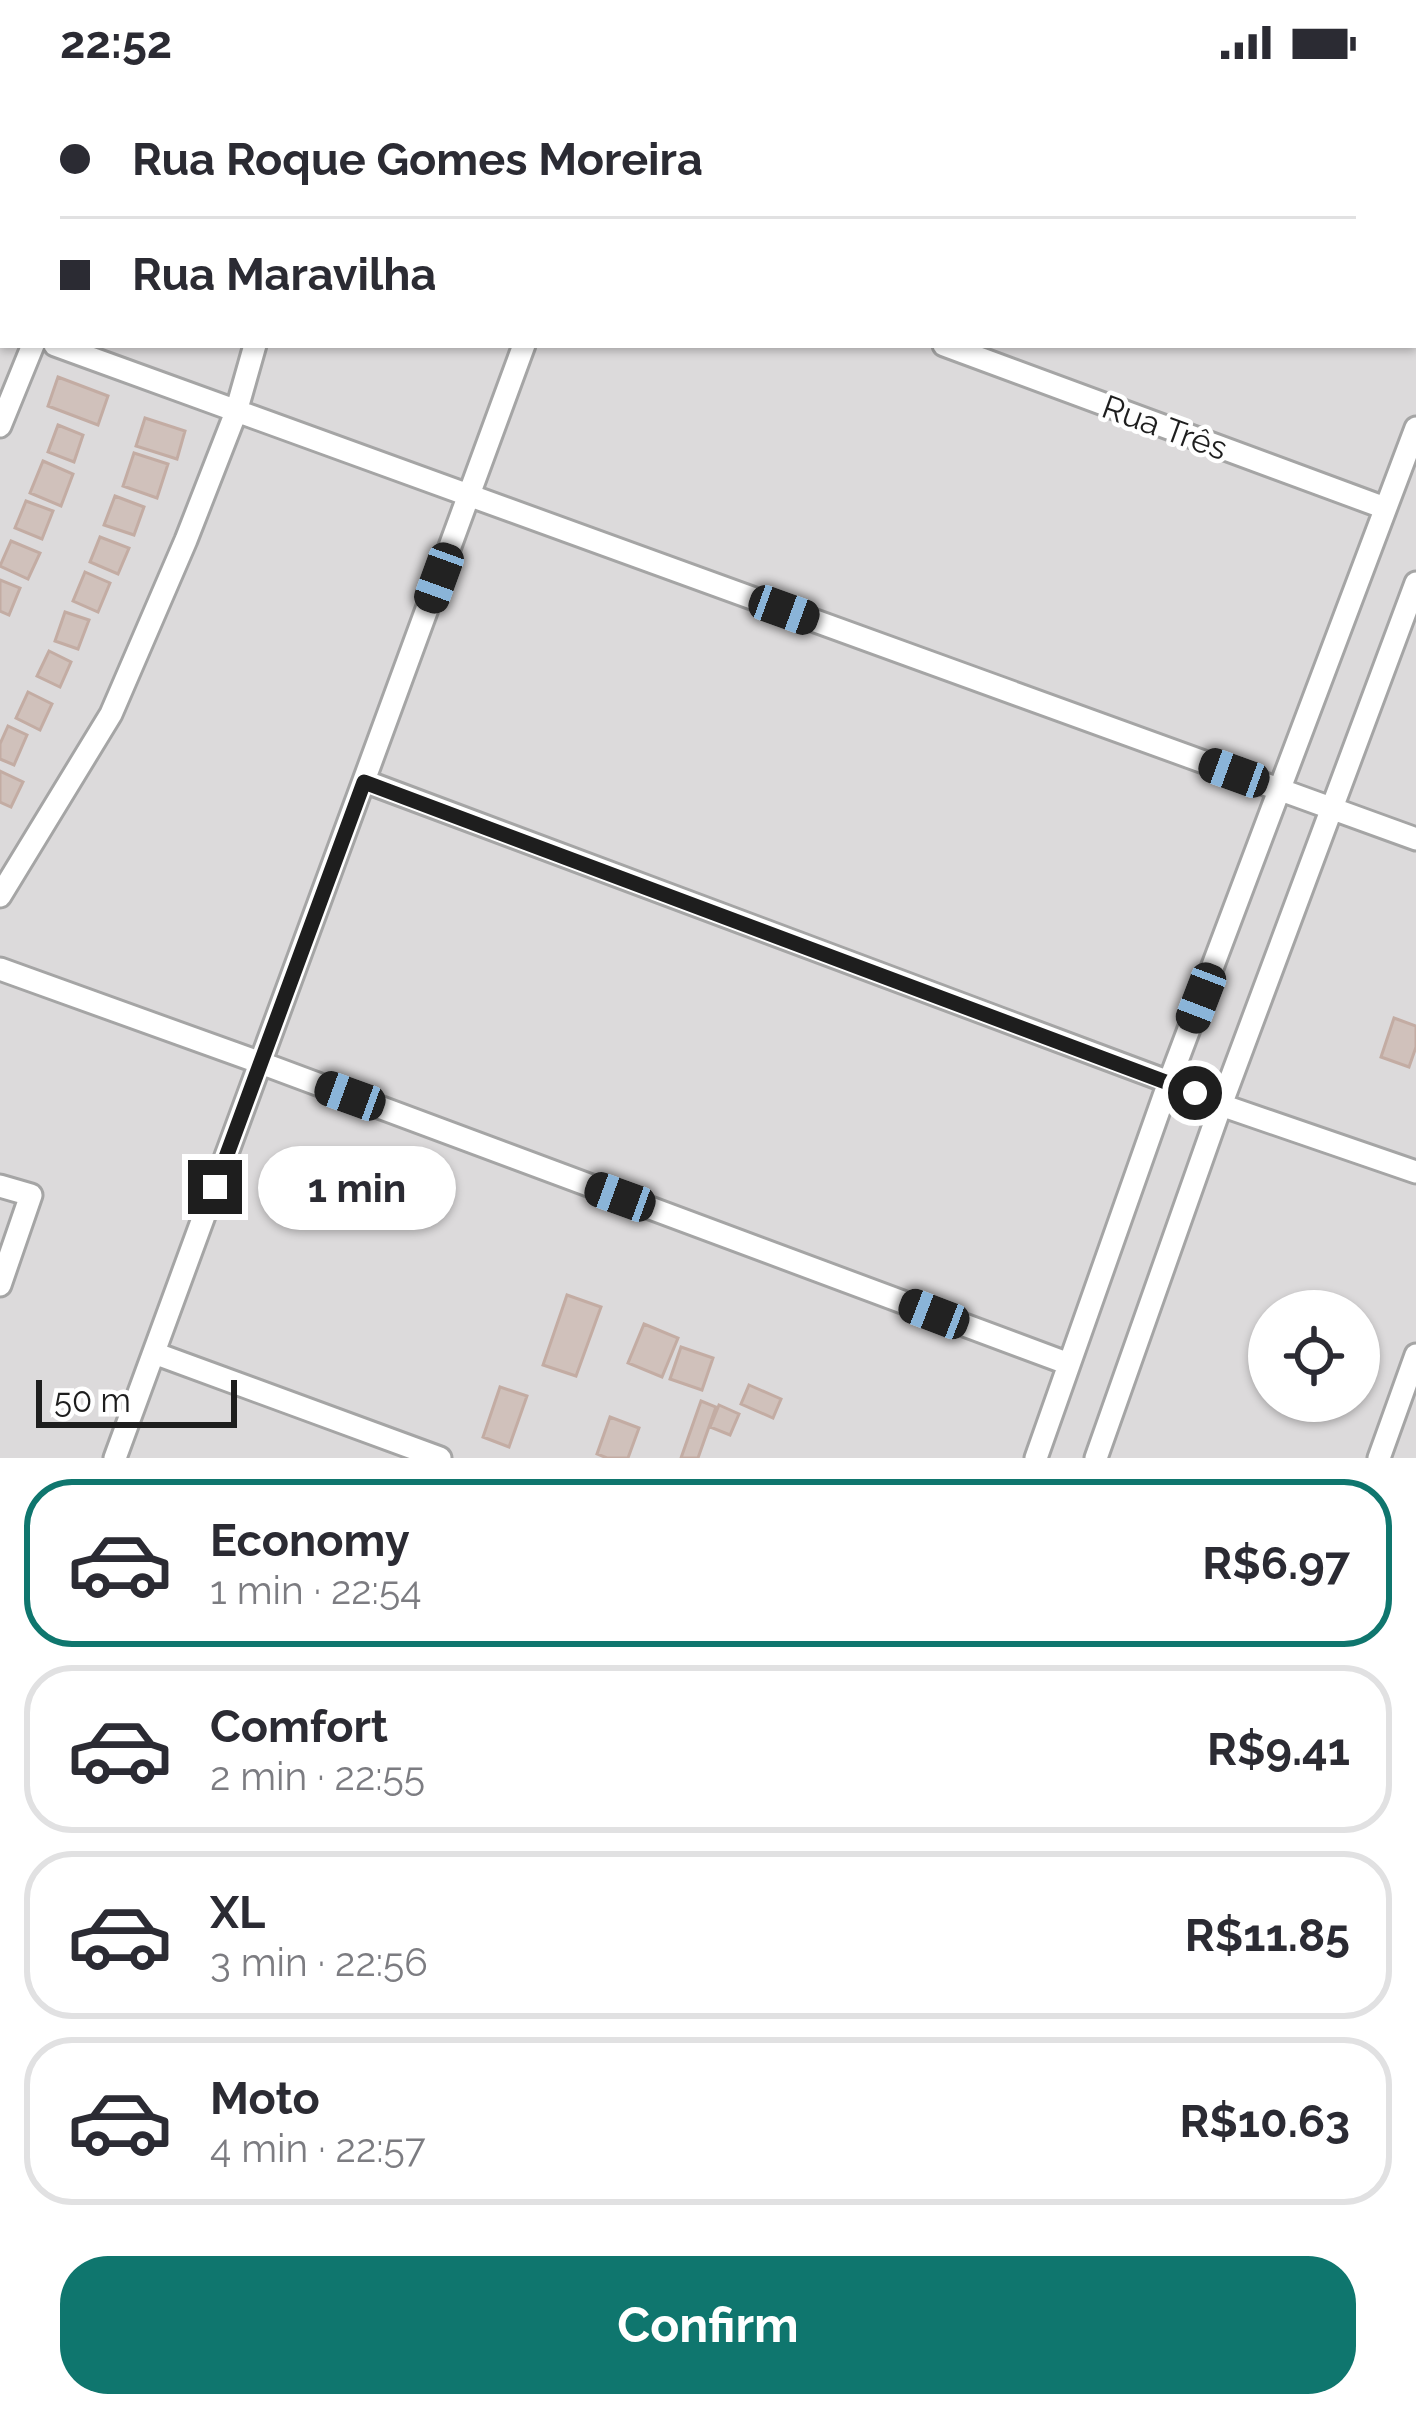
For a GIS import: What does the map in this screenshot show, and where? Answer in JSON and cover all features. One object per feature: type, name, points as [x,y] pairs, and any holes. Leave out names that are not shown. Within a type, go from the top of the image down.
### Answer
[{"type":"street","points":[[0,426],[32,348]]},
{"type":"street","points":[[64,348],[1416,839]]},
{"type":"street","points":[[0,896],[111,714],[187,540],[236,412],[254,348]]},
{"type":"street","points":[[115,1458],[523,348]]},
{"type":"street","name":"Rua Três","points":[[952,348],[1385,508]]},
{"type":"street","points":[[1036,1458],[1169,1082],[1416,428]]},
{"type":"street","points":[[1096,1458],[1221,1105],[1416,583]]},
{"type":"street","points":[[364,782],[1221,1105],[1416,1172]]},
{"type":"street","points":[[0,969],[1070,1364]]},
{"type":"street","points":[[0,1186],[31,1195],[0,1285]]},
{"type":"street","points":[[154,1353],[440,1458]]},
{"type":"street","points":[[1379,1458],[1416,1355]]},
{"type":"shaded area","points":[[0,348],[1416,348],[1416,1458],[0,1458]]},
{"type":"building","points":[[58,377],[108,396],[98,425],[48,406]]},
{"type":"building","points":[[145,418],[185,431],[177,459],[136,446]]},
{"type":"building","points":[[58,425],[83,435],[74,462],[48,452]]},
{"type":"building","points":[[134,453],[168,464],[157,498],[123,486]]},
{"type":"building","points":[[43,461],[73,474],[61,506],[30,493]]},
{"type":"building","points":[[115,496],[144,507],[134,535],[104,525]]},
{"type":"building","points":[[26,501],[53,511],[42,539],[15,528]]},
{"type":"building","points":[[100,537],[129,548],[118,574],[90,562]]},
{"type":"building","points":[[11,541],[40,553],[28,579],[0,566]]},
{"type":"building","points":[[85,572],[110,583],[98,612],[73,601]]},
{"type":"building","points":[[0,580],[20,588],[9,615],[0,611]]},
{"type":"building","points":[[65,612],[89,620],[78,649],[55,641]]},
{"type":"building","points":[[49,651],[71,662],[60,687],[37,676]]},
{"type":"building","points":[[28,692],[52,704],[40,730],[16,718]]},
{"type":"building","points":[[8,726],[27,735],[14,765],[0,759]]},
{"type":"building","points":[[0,771],[23,782],[11,807],[0,802]]},
{"type":"building","points":[[1394,1018],[1416,1026],[1409,1067],[1381,1057]]},
{"type":"building","points":[[567,1295],[601,1307],[576,1376],[543,1365]]},
{"type":"building","points":[[644,1324],[678,1338],[662,1377],[628,1363]]},
{"type":"building","points":[[681,1347],[713,1358],[702,1390],[670,1379]]},
{"type":"building","points":[[749,1385],[781,1399],[773,1418],[741,1404]]},
{"type":"building","points":[[500,1387],[527,1396],[509,1447],[483,1437]]},
{"type":"building","points":[[701,1401],[716,1407],[698,1458],[681,1458]]},
{"type":"building","points":[[719,1405],[739,1414],[730,1435],[710,1427]]},
{"type":"building","points":[[610,1417],[639,1428],[628,1458],[597,1454]]},
{"type":"route","points":[[215,1187],[364,782],[1195,1093]]}]
